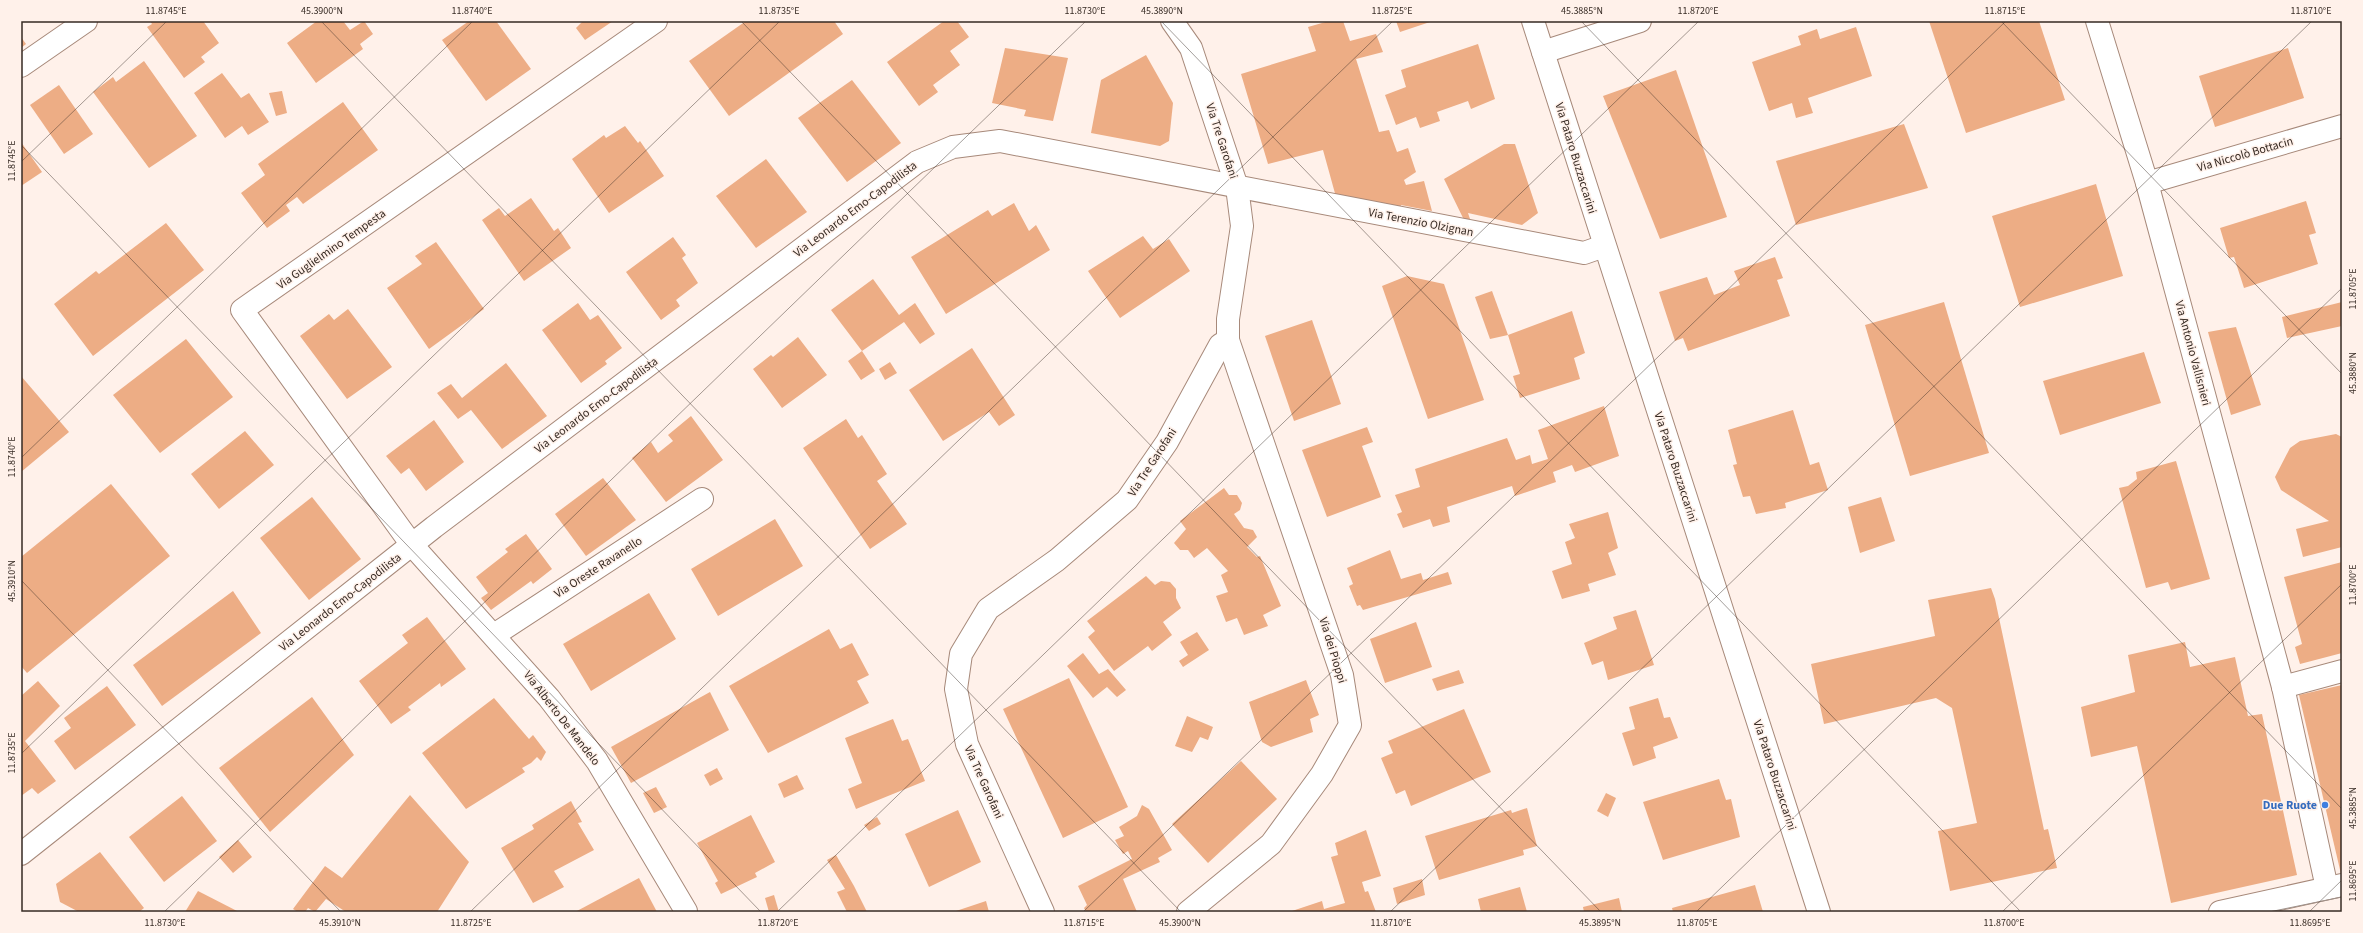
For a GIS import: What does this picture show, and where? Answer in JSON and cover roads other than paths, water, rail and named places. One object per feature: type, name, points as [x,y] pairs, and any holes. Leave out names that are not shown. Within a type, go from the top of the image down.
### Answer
[{"type":"street","points":[[21,66],[86,21]]},
{"type":"street","name":"Via Guglielmino Tempesta","points":[[412,544],[242,310],[656,21]]},
{"type":"street","name":"Via Tre Garofani","points":[[1043,912],[967,744],[956,689],[961,654],[988,609],[1057,560],[1127,500],[1167,442],[1220,345],[1228,340],[1228,320],[1242,226],[1237,187],[1191,48],[1172,21]]},
{"type":"street","name":"Via Pataro Buzzaccarini","points":[[1533,21],[1819,912]]},
{"type":"street","points":[[1543,52],[1640,21]]},
{"type":"street","name":"Via Antonio Vallisnieri","points":[[2097,21],[2147,183],[2283,687],[2334,886]]},
{"type":"street","name":"Via Niccolò Bottacin","points":[[2147,183],[2342,126]]},
{"type":"street","name":"Via Leonardo Emo-Capodilista","points":[[21,854],[412,544],[917,162],[953,147],[1000,141],[1237,187]]},
{"type":"street","name":"Via Terenzio Olzignan","points":[[1237,187],[1584,253],[1604,246]]},
{"type":"street","name":"Via dei Pioppi","points":[[1188,912],[1271,844],[1322,774],[1350,725],[1342,675],[1228,340]]},
{"type":"street","name":"Via Oreste Ravanello","points":[[494,635],[702,499]]},
{"type":"street","name":"Via Alberto De Mandelo","points":[[412,544],[549,698],[597,761],[686,911]]},
{"type":"street","points":[[2283,687],[2342,671]]},
{"type":"street","points":[[2220,912],[2334,886]]},
{"type":"tram line","points":[[2269,912],[2342,897]]},
{"type":"place","name":"Due Ruote","points":[[2325,805]]}]
